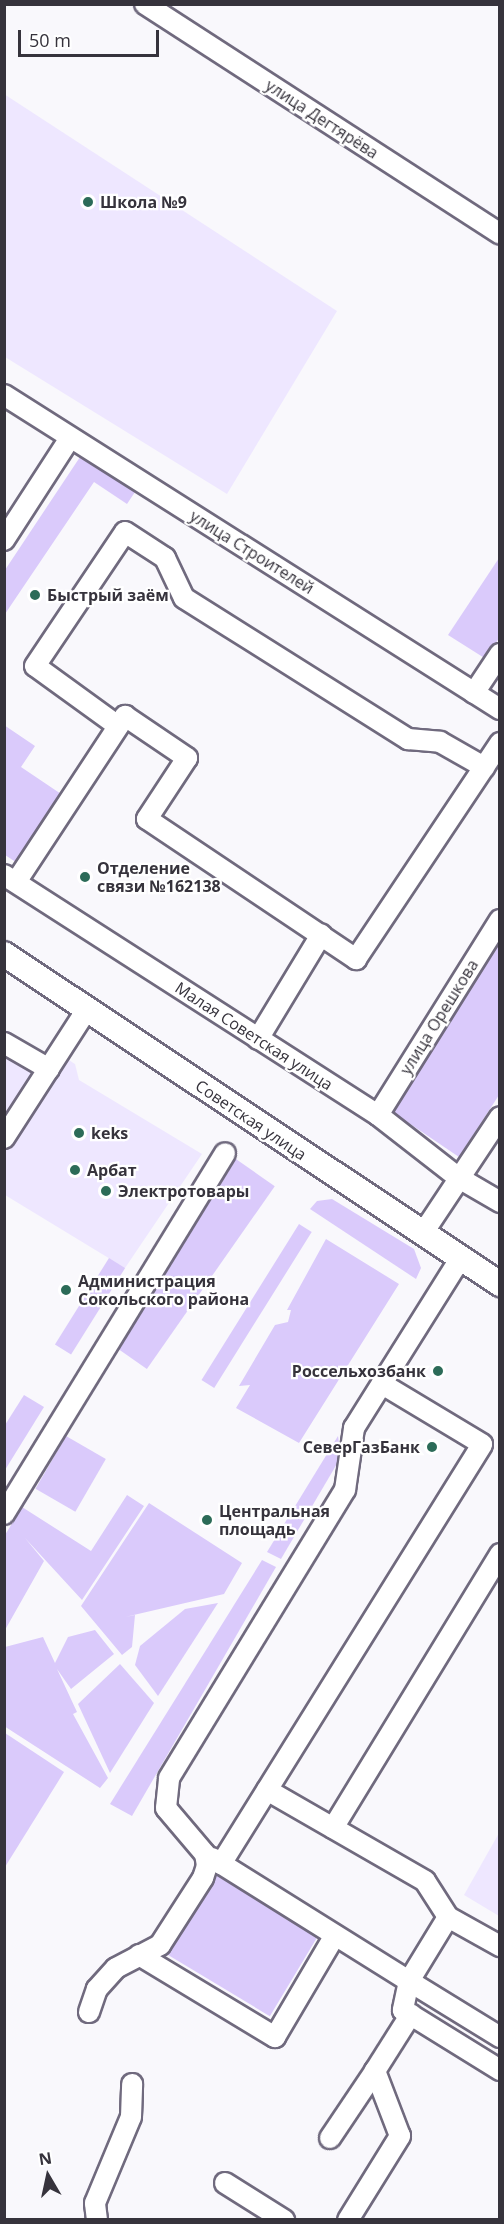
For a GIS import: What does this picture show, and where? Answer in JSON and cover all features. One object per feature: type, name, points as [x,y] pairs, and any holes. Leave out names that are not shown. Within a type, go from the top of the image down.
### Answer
[{"type":"main road","name":"Советская улица","points":[[4,954],[500,1284]]},
{"type":"street","name":"улица Дегтярёва","points":[[145,4],[500,234]]},
{"type":"street","name":"улица Строителей","points":[[4,395],[500,709]]},
{"type":"street","points":[[4,540],[70,438]]},
{"type":"street","points":[[118,726],[35,666],[125,532],[165,558],[184,598],[408,739],[440,742],[483,766]]},
{"type":"street","points":[[474,693],[500,654]]},
{"type":"street","points":[[10,878],[125,716],[187,758],[147,819],[356,959],[500,743]]},
{"type":"street","name":"Малая Советская улица","points":[[10,878],[378,1115],[459,1178],[500,1202]]},
{"type":"street","name":"улица Орешкова","points":[[378,1115],[500,920]]},
{"type":"street","points":[[258,1039],[321,935]]},
{"type":"street","points":[[4,1138],[87,1010]]},
{"type":"street","points":[[4,1043],[49,1069]]},
{"type":"street","points":[[423,1233],[500,1117]]},
{"type":"street","points":[[4,1514],[225,1153]]},
{"type":"street","points":[[460,1259],[354,1428],[345,1490],[169,1778],[166,1808],[213,1859],[500,2037]]},
{"type":"street","points":[[89,2013],[97,1989],[116,1968],[160,1945],[202,1878],[207,1866],[267,1790],[482,1444],[382,1384]]},
{"type":"street","points":[[333,1828],[500,1554]]},
{"type":"street","points":[[267,1790],[425,1881],[448,1917],[500,1946]]},
{"type":"street","points":[[448,1917],[409,1982],[403,2010],[500,2070]]},
{"type":"street","points":[[140,1956],[275,2037],[334,1935]]},
{"type":"street","points":[[330,2138],[411,2014]]},
{"type":"street","points":[[348,2220],[400,2136],[375,2072]]},
{"type":"street","points":[[97,2220],[95,2203],[131,2117],[132,2084]]},
{"type":"street","points":[[225,2183],[284,2220]]},
{"type":"shaded area","name":"Школа №9","points":[[4,94],[337,311],[227,494],[5,357]]},
{"type":"shaded area","points":[[80,457],[135,492],[127,504],[94,482],[5,614],[5,570]]},
{"type":"shaded area","points":[[499,558],[499,638],[486,659],[448,635]]},
{"type":"shaded area","points":[[4,725],[35,746],[21,767],[70,800],[25,868],[5,855]]},
{"type":"shaded area","points":[[499,939],[499,1095],[459,1157],[391,1111]]},
{"type":"shaded area","points":[[4,1029],[44,1054],[53,1050],[75,1064],[79,1080],[202,1154],[125,1268],[5,1195]]},
{"type":"shaded area","points":[[233,1157],[275,1186],[147,1369],[105,1340]]},
{"type":"shaded area","points":[[332,1199],[414,1249],[421,1268],[416,1279],[310,1209],[317,1201]]},
{"type":"shaded area","points":[[299,1224],[312,1232],[214,1388],[201,1380]]},
{"type":"shaded area","points":[[326,1239],[399,1284],[299,1443],[236,1408],[250,1385],[239,1386],[275,1325],[288,1322],[291,1310],[287,1310]]},
{"type":"shaded area","points":[[109,1258],[125,1268],[71,1355],[55,1345]]},
{"type":"shaded area","points":[[24,1395],[44,1407],[5,1470],[5,1425]]},
{"type":"shaded area","points":[[66,1436],[106,1459],[75,1512],[36,1489]]},
{"type":"shaded area","points":[[338,1436],[341,1457],[281,1559],[267,1552]]},
{"type":"shaded area","points":[[127,1495],[144,1506],[82,1600],[25,1538],[44,1561],[5,1630],[5,1535],[22,1507],[91,1551]]},
{"type":"shaded area","points":[[149,1503],[242,1563],[224,1594],[125,1617],[135,1615],[132,1647],[122,1655],[81,1606]]},
{"type":"shaded area","points":[[262,1560],[276,1567],[132,1816],[110,1804]]},
{"type":"shaded area","points":[[218,1603],[158,1696],[135,1665],[140,1646],[185,1609]]},
{"type":"shaded area","points":[[95,1630],[114,1654],[71,1689],[57,1669],[77,1712],[73,1714],[108,1778],[100,1788],[4,1726],[5,1647],[43,1637],[55,1663],[68,1637]]},
{"type":"shaded area","points":[[120,1664],[154,1703],[110,1773],[78,1704]]},
{"type":"shaded area","points":[[5,1733],[64,1772],[5,1867]]},
{"type":"shaded area","points":[[499,1833],[499,1916],[464,1895]]},
{"type":"shaded area","points":[[213,1870],[319,1934],[270,2016],[164,1952]]},
{"type":"place","name":"Школа №9","points":[[88,202]]},
{"type":"place","name":"Быстрый заём","points":[[35,595]]},
{"type":"place","name":"Отделение связи №162138","points":[[85,877]]},
{"type":"place","name":"keks","points":[[79,1133]]},
{"type":"place","name":"Арбат","points":[[75,1170]]},
{"type":"place","name":"Электротовары","points":[[106,1191]]},
{"type":"place","name":"Администрация Сокольского района","points":[[66,1290]]},
{"type":"place","name":"Россельхозбанк","points":[[438,1371]]},
{"type":"place","name":"СеверГазБанк","points":[[432,1447]]},
{"type":"place","name":"Центральная площадь","points":[[207,1520]]}]
